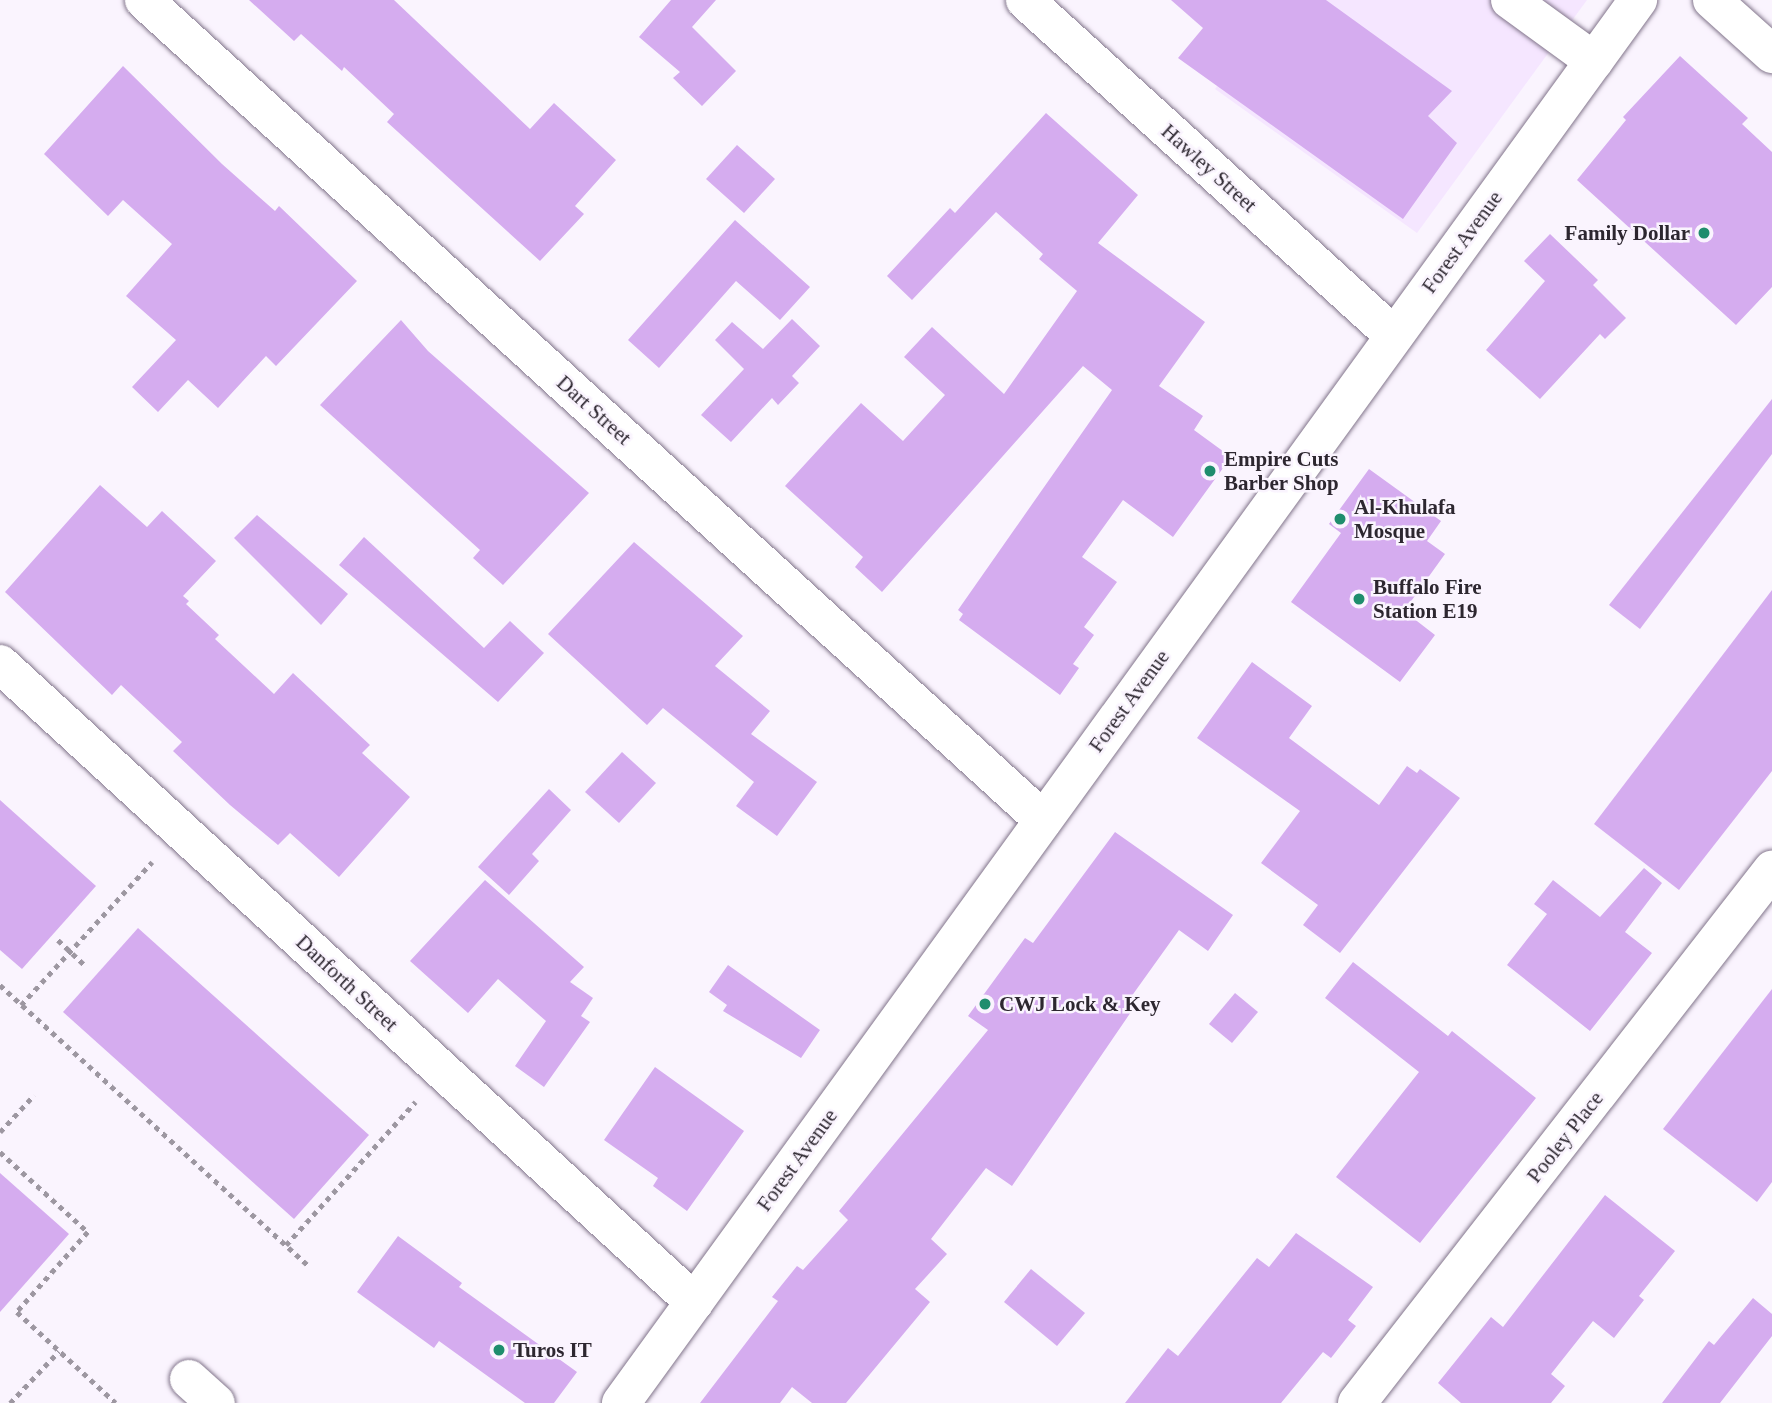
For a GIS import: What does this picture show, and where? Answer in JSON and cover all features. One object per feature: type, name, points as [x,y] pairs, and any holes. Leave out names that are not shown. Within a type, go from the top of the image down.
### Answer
[{"type":"street","name":"Dart Street","points":[[144,0],[1043,820]]},
{"type":"street","name":"Hawley Street","points":[[1025,0],[1394,336]]},
{"type":"street","points":[[1510,0],[1594,61]]},
{"type":"street","name":"Forest Avenue","points":[[621,1403],[1638,0]]},
{"type":"street","points":[[1712,0],[1772,54]]},
{"type":"street","name":"Danforth Street","points":[[0,664],[694,1302]]},
{"type":"street","name":"Pooley Place","points":[[1357,1403],[1772,870]]},
{"type":"path","points":[[21,1004],[152,862]]},
{"type":"path","points":[[58,940],[84,964]]},
{"type":"path","points":[[0,985],[308,1265]]},
{"type":"path","points":[[0,996],[5,990]]},
{"type":"path","points":[[0,1132],[34,1095]]},
{"type":"path","points":[[286,1245],[415,1102]]},
{"type":"path","points":[[0,1152],[88,1232],[17,1312],[116,1403]]},
{"type":"path","points":[[352,1161],[357,1166]]},
{"type":"path","points":[[10,1403],[59,1351]]},
{"type":"shaded area","points":[[1283,0],[1587,0],[1417,233],[1215,89]]},
{"type":"building","points":[[249,0],[394,0],[530,129],[554,103],[616,160],[575,206],[584,214],[540,261],[387,122],[394,114],[344,67],[342,71],[301,34],[294,41]]},
{"type":"building","points":[[671,0],[716,0],[692,27],[736,71],[702,106],[673,78],[680,72],[639,37]]},
{"type":"building","points":[[1171,0],[1326,0],[1452,91],[1428,116],[1457,143],[1403,219],[1178,58],[1203,28]]},
{"type":"building","name":"Family Dollar","points":[[1680,56],[1748,118],[1742,124],[1772,152],[1772,287],[1736,325],[1577,180],[1626,120],[1623,117]]},
{"type":"building","points":[[123,66],[222,164],[275,211],[279,206],[357,281],[276,366],[266,356],[218,408],[188,380],[158,412],[132,387],[176,340],[126,296],[172,244],[123,200],[108,216],[44,154]]},
{"type":"building","points":[[1046,113],[1138,195],[1098,243],[1205,322],[1159,386],[1203,416],[1194,430],[1231,457],[1173,537],[1123,500],[1082,557],[1117,582],[1084,627],[1094,635],[1073,664],[1079,668],[1060,695],[959,620],[963,614],[958,610],[1112,390],[1083,366],[882,592],[855,567],[863,557],[785,486],[861,403],[903,441],[945,395],[904,357],[932,327],[1004,394],[1077,291],[1039,259],[1043,254],[996,212],[912,300],[887,276],[950,208],[955,213]]},
{"type":"building","points":[[737,145],[775,179],[744,213],[706,179]]},
{"type":"building","points":[[735,220],[810,287],[780,320],[736,281],[659,368],[628,340]]},
{"type":"building","points":[[1550,234],[1598,280],[1593,285],[1626,318],[1605,339],[1600,334],[1540,399],[1486,350],[1545,281],[1524,261]]},
{"type":"building","points":[[792,319],[820,346],[792,376],[799,383],[778,405],[772,398],[731,442],[701,415],[744,369],[715,340],[732,322],[763,349]]},
{"type":"building","points":[[401,320],[428,351],[589,493],[503,585],[473,558],[480,550],[320,405]]},
{"type":"building","points":[[1772,399],[1772,454],[1640,629],[1609,605]]},
{"type":"building","points":[[1369,469],[1441,521],[1427,541],[1445,554],[1404,611],[1435,635],[1400,682],[1291,602],[1341,533],[1329,524]]},
{"type":"building","points":[[100,485],[147,527],[162,511],[216,561],[183,596],[189,601],[186,604],[219,635],[215,639],[274,694],[293,673],[370,745],[362,753],[410,797],[339,877],[290,833],[278,845],[230,805],[173,751],[182,742],[121,685],[112,695],[5,592]]},
{"type":"building","points":[[257,515],[348,594],[321,625],[234,538]]},
{"type":"building","points":[[364,537],[484,648],[510,621],[544,653],[498,702],[339,565]]},
{"type":"building","points":[[634,542],[743,636],[715,666],[770,711],[751,734],[817,782],[777,836],[736,806],[754,782],[663,708],[647,725],[548,634]]},
{"type":"building","points":[[1772,590],[1772,771],[1679,890],[1594,824]]},
{"type":"building","points":[[1252,662],[1312,706],[1289,738],[1379,805],[1407,766],[1417,773],[1420,769],[1460,798],[1340,953],[1303,925],[1318,905],[1261,863],[1300,811],[1197,738]]},
{"type":"building","points":[[622,752],[656,783],[619,823],[585,792]]},
{"type":"building","points":[[549,789],[571,810],[532,854],[539,861],[509,895],[478,867]]},
{"type":"building","points":[[0,800],[96,886],[22,969],[0,950]]},
{"type":"building","points":[[1115,832],[1233,915],[1208,951],[1179,930],[1126,1004],[1133,1009],[1012,1186],[986,1168],[931,1239],[947,1254],[915,1289],[930,1302],[846,1403],[812,1403],[792,1387],[780,1403],[700,1403],[778,1301],[772,1297],[797,1266],[803,1270],[848,1220],[839,1211],[988,1030],[968,1016],[1025,938],[1033,943]]},
{"type":"building","points":[[1644,868],[1662,883],[1625,932],[1652,953],[1590,1031],[1507,965],[1547,914],[1534,904],[1553,880],[1600,917]]},
{"type":"building","points":[[485,880],[584,967],[570,982],[593,998],[581,1016],[590,1022],[544,1087],[515,1066],[546,1021],[498,979],[468,1013],[410,961]]},
{"type":"building","points":[[138,928],[369,1135],[294,1219],[63,1012]]},
{"type":"building","points":[[1353,962],[1448,1036],[1452,1031],[1536,1098],[1420,1243],[1336,1177],[1419,1072],[1325,998]]},
{"type":"building","points":[[728,965],[820,1030],[801,1058],[723,1011],[727,1005],[709,992]]},
{"type":"building","points":[[1772,989],[1772,1182],[1757,1202],[1663,1129]]},
{"type":"building","points":[[1235,993],[1258,1012],[1232,1043],[1209,1024]]},
{"type":"building","points":[[655,1067],[744,1131],[687,1211],[653,1186],[658,1178],[604,1140]]},
{"type":"building","points":[[0,1173],[69,1234],[0,1312]]},
{"type":"building","points":[[1605,1195],[1675,1251],[1639,1296],[1644,1300],[1614,1338],[1593,1321],[1551,1374],[1565,1386],[1551,1403],[1461,1403],[1438,1383],[1491,1317],[1503,1327]]},
{"type":"building","points":[[1296,1233],[1373,1287],[1348,1320],[1356,1326],[1331,1358],[1323,1352],[1281,1403],[1125,1403],[1168,1348],[1178,1356],[1257,1258],[1269,1267]]},
{"type":"building","points":[[398,1236],[462,1283],[459,1287],[577,1372],[554,1403],[525,1403],[439,1341],[434,1348],[357,1292]]},
{"type":"building","points":[[1031,1269],[1085,1313],[1057,1346],[1004,1302]]},
{"type":"building","points":[[1753,1298],[1772,1314],[1772,1336],[1720,1403],[1662,1403],[1709,1341],[1714,1345]]},
{"type":"place","name":"Family Dollar","points":[[1704,233]]},
{"type":"place","name":"Empire Cuts Barber Shop","points":[[1210,471]]},
{"type":"place","name":"Al-Khulafa Mosque","points":[[1340,519]]},
{"type":"place","name":"Buffalo Fire Station E19","points":[[1359,599]]},
{"type":"place","name":"CWJ Lock & Key","points":[[985,1004]]},
{"type":"place","name":"Turos IT","points":[[499,1350]]}]
